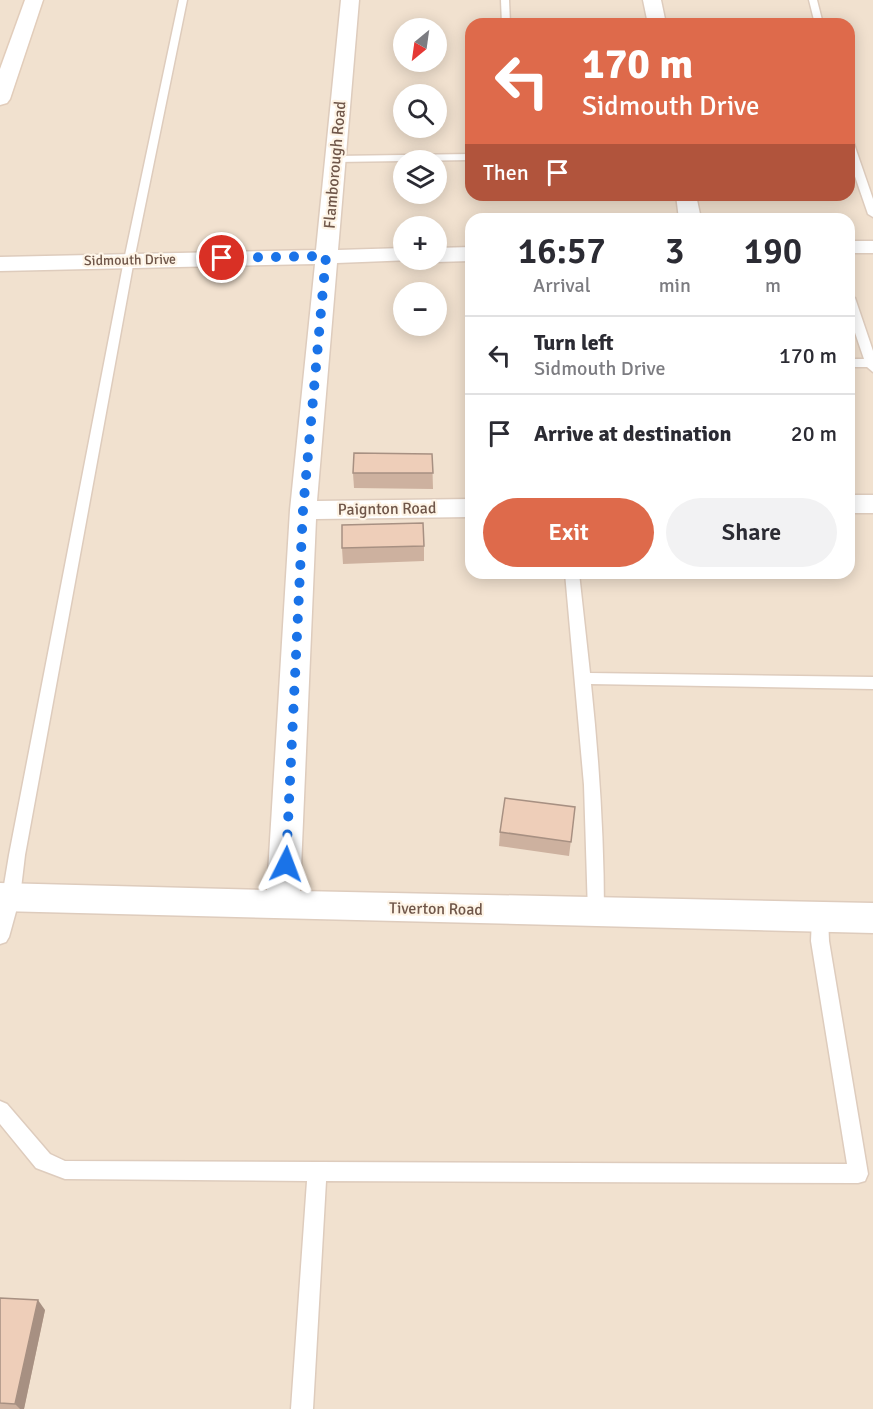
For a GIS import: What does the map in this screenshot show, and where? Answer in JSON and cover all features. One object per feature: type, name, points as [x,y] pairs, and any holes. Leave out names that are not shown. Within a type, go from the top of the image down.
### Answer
[{"type":"street","points":[[0,99],[34,0]]},
{"type":"street","name":"Flamborough Road","points":[[282,905],[286,864],[303,510],[350,0]]},
{"type":"street","points":[[652,0],[656,18]]},
{"type":"street","points":[[855,247],[873,247]]},
{"type":"street","points":[[447,255],[465,254]]},
{"type":"street","name":"Sidmouth Drive","points":[[0,264],[393,255]]},
{"type":"street","points":[[855,504],[873,504]]},
{"type":"street","name":"Paignton Road","points":[[303,510],[465,508]]},
{"type":"street","name":"Tiverton Road","points":[[6,897],[873,918]]},
{"type":"lane","points":[[0,937],[129,260],[183,0]]},
{"type":"lane","points":[[505,0],[506,18]]},
{"type":"lane","points":[[813,0],[818,18]]},
{"type":"lane","points":[[336,159],[465,157]]},
{"type":"lane","points":[[855,169],[873,214]]},
{"type":"lane","points":[[855,315],[872,365],[855,364]]},
{"type":"lane","points":[[573,579],[583,678],[597,870],[596,913]]},
{"type":"lane","points":[[583,678],[873,682]]},
{"type":"lane","points":[[0,1110],[43,1161],[65,1170],[858,1174],[820,941],[820,917]]},
{"type":"lane","points":[[303,1409],[317,1171]]},
{"type":"shaded area","points":[[0,0],[873,0],[873,1409],[0,1409]]},
{"type":"building","points":[[354,453],[432,454],[433,473],[353,473]]},
{"type":"building","points":[[423,523],[424,546],[342,548],[342,525]]},
{"type":"building","points":[[505,798],[575,807],[571,842],[500,832]]},
{"type":"building","points":[[0,1298],[38,1300],[15,1404],[0,1403]]},
{"type":"route","points":[[222,258],[326,256],[323,269],[303,510],[286,864]]}]
